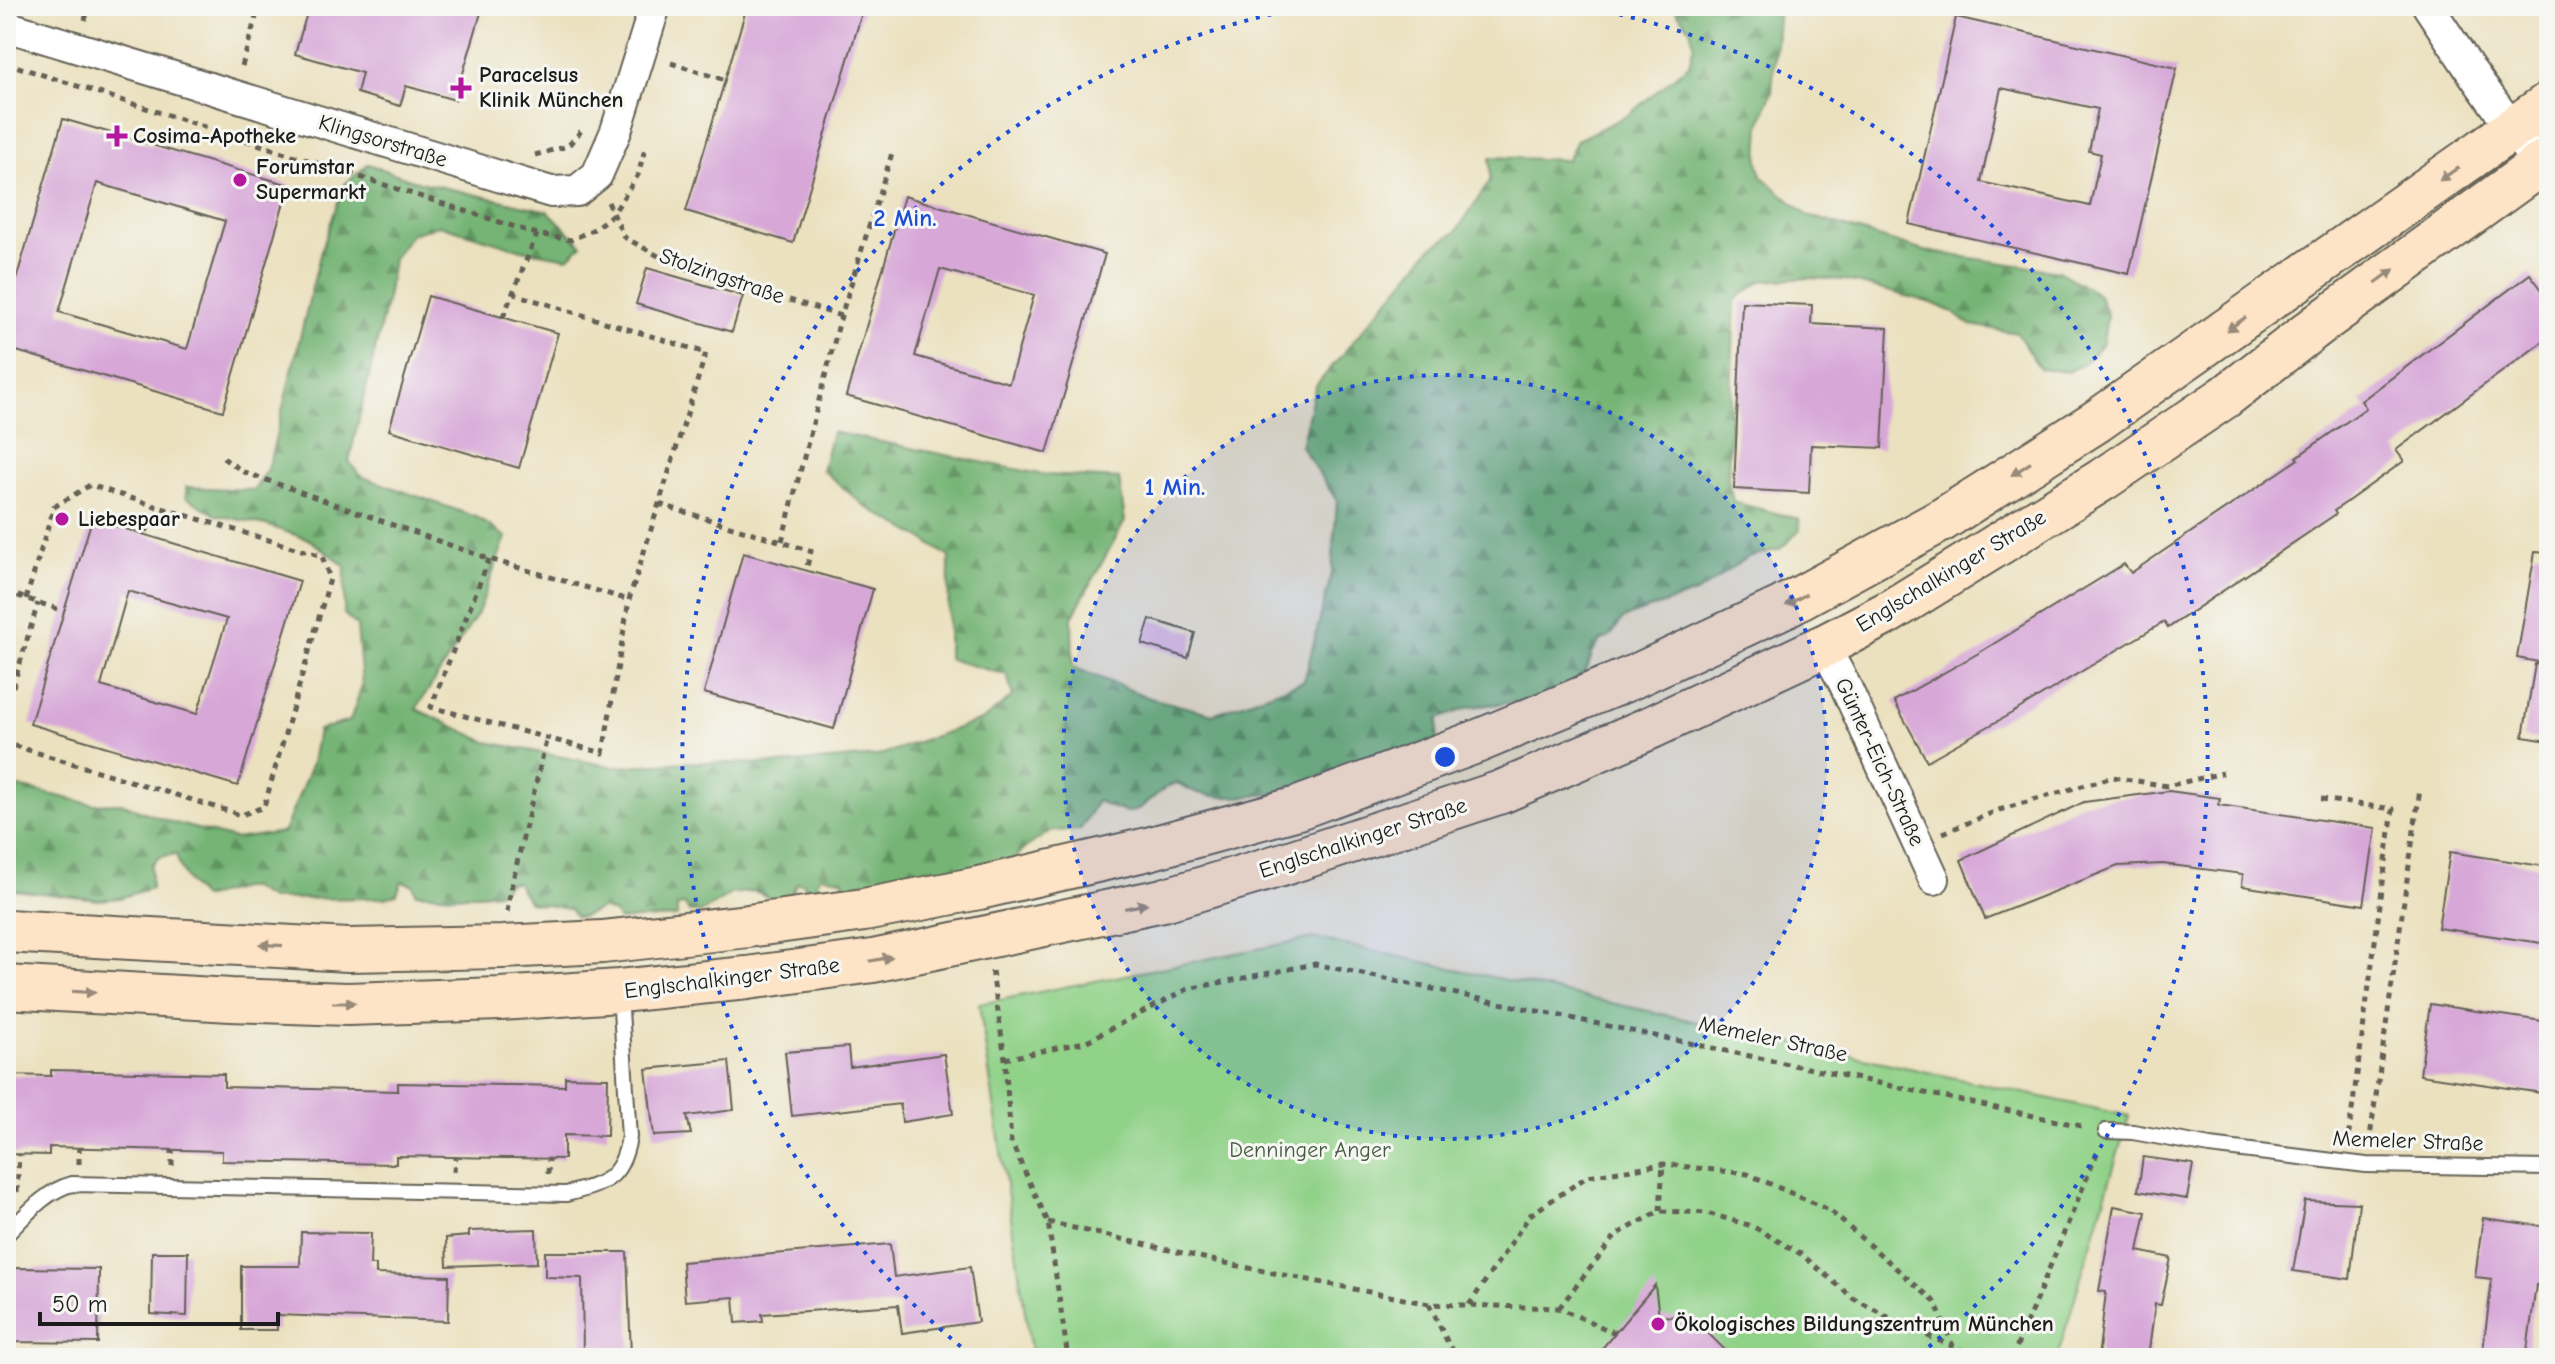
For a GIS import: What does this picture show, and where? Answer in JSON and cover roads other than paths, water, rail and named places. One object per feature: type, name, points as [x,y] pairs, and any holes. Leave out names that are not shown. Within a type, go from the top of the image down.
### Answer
[{"type":"main road","points":[[6,931],[348,950],[602,942],[864,910],[979,888],[1148,849],[1298,808],[1476,742],[1633,677],[1783,607],[1942,520],[2097,421],[2549,103]]},
{"type":"main road","name":"Englschalkinger Straße","points":[[6,987],[348,1004],[619,991],[873,961],[1163,900],[1281,865],[1501,792],[1652,727],[1889,612],[2115,472],[2225,397],[2322,322],[2545,167]]},
{"type":"street","name":"Klingsorstraße","points":[[6,26],[551,192],[587,183],[616,131],[655,6]]},
{"type":"street","points":[[2428,6],[2513,130],[2545,167]]},
{"type":"street","name":"Günter-Eich-Straße","points":[[1824,646],[1934,879]]},
{"type":"lane","points":[[6,1235],[50,1194],[72,1184],[566,1194],[595,1187],[615,1174],[626,1157],[629,1137],[619,991]]},
{"type":"lane","name":"Memeler Straße","points":[[2106,1131],[2133,1132],[2210,1146],[2366,1165],[2549,1168]]},
{"type":"place","name":"Paracelsus Klinik München","points":[[461,88]]},
{"type":"place","name":"Cosima-Apotheke","points":[[117,136]]},
{"type":"place","name":"Forumstar Supermarkt","points":[[240,180]]},
{"type":"place","name":"Liebespaar","points":[[62,519]]},
{"type":"place","name":"Ökologisches Bildungszentrum München","points":[[1658,1324]]},
{"type":"park label","name":"Denninger Anger","points":[[1310,1150]]}]
